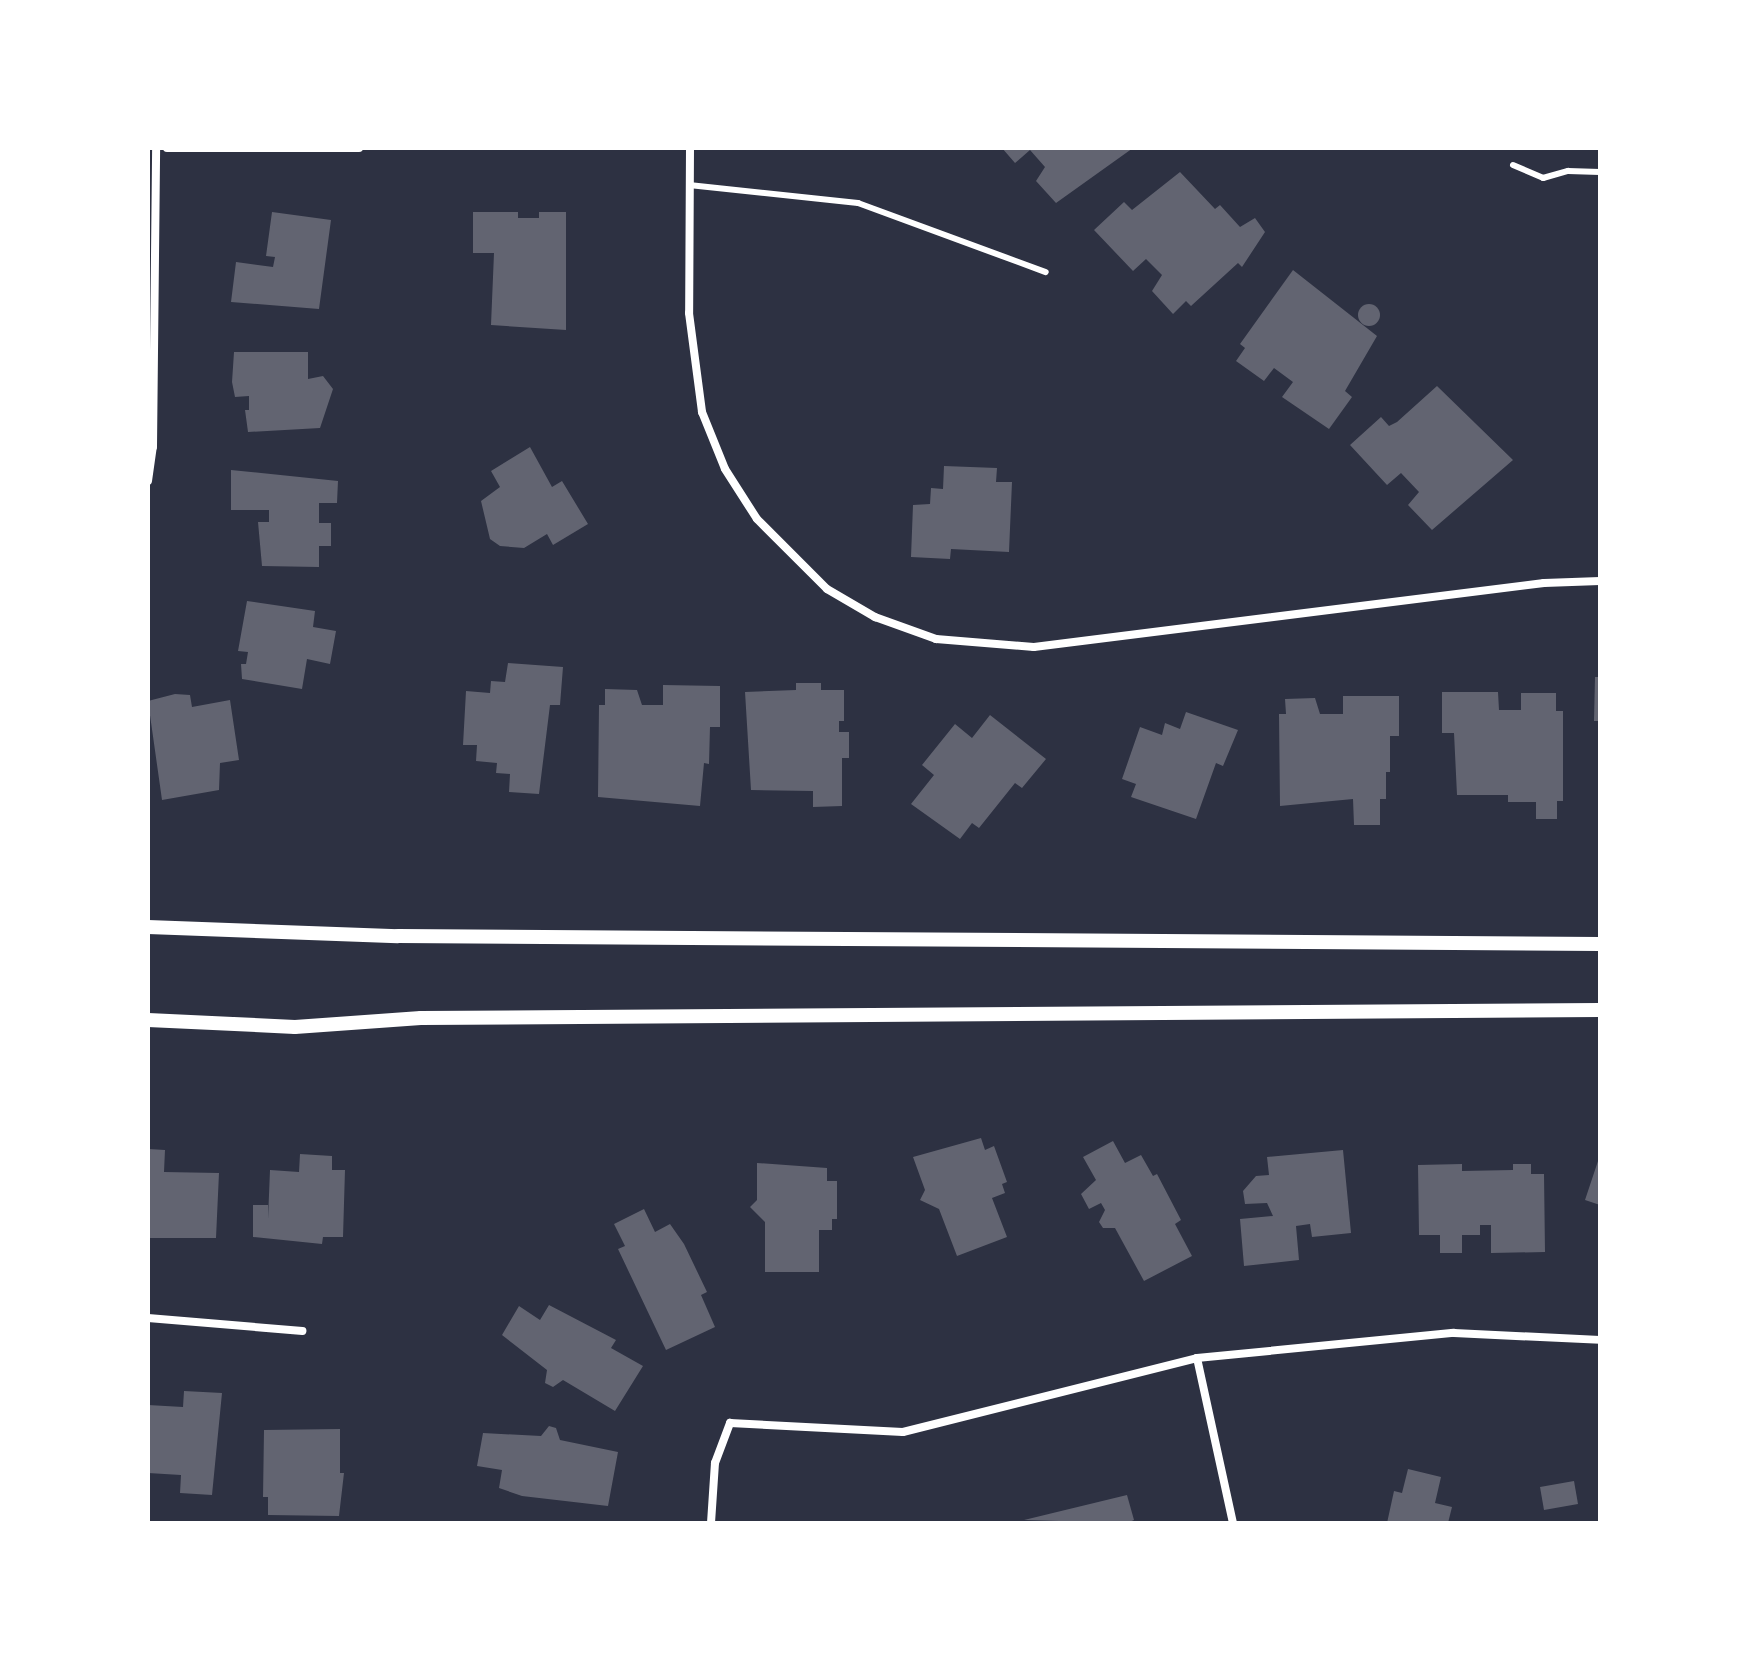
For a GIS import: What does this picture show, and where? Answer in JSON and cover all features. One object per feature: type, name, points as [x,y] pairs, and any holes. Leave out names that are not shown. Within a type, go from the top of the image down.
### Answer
[{"type":"street","points":[[148,481],[153,447],[156,148]]},
{"type":"street","points":[[167,148],[356,149]]},
{"type":"street","points":[[690,148],[691,362],[702,412],[725,469],[787,555],[827,589],[875,617],[936,639],[1034,647],[1473,591],[1600,581]]},
{"type":"street","points":[[148,927],[398,936],[1600,944]]},
{"type":"street","points":[[148,1020],[295,1027],[421,1018],[1600,1010]]},
{"type":"street","points":[[148,1318],[302,1331]]},
{"type":"street","points":[[711,1523],[715,1463],[730,1423],[903,1432],[1197,1358],[1454,1333],[1600,1340]]},
{"type":"street","points":[[1197,1358],[1233,1523]]},
{"type":"lane","points":[[1513,165],[1543,178],[1568,171],[1600,172]]},
{"type":"lane","points":[[689,185],[858,203],[1046,272]]},
{"type":"building","points":[[1002,148],[1133,148],[1056,203],[1036,181],[1045,167],[1030,150],[1015,163]]},
{"type":"building","points":[[1180,172],[1215,209],[1220,205],[1240,227],[1255,218],[1265,232],[1242,267],[1238,263],[1191,306],[1186,301],[1173,314],[1152,291],[1162,275],[1146,259],[1133,271],[1094,230],[1124,202],[1132,210]]},
{"type":"building","points":[[272,212],[331,220],[319,309],[231,302],[236,262],[273,267],[275,257],[266,256]]},
{"type":"building","points":[[473,212],[518,212],[518,218],[539,218],[539,212],[566,212],[566,330],[491,325],[494,253],[473,253]]},
{"type":"building","points":[[1293,270],[1377,336],[1345,391],[1352,397],[1329,429],[1282,397],[1293,382],[1274,368],[1264,381],[1236,361],[1245,348],[1240,344]]},
{"type":"building","points":[[1365,304],[1373,304],[1380,315],[1373,326],[1365,326],[1358,319],[1358,311]]},
{"type":"building","points":[[234,352],[308,352],[308,379],[323,376],[333,389],[320,428],[248,432],[245,410],[249,410],[249,396],[235,397],[232,382]]},
{"type":"building","points":[[1437,386],[1513,460],[1432,530],[1408,505],[1419,492],[1401,473],[1387,485],[1350,445],[1381,417],[1389,426],[1397,422]]},
{"type":"building","points":[[530,447],[552,487],[562,481],[588,524],[553,545],[547,534],[524,548],[500,546],[490,539],[481,501],[500,487],[491,471]]},
{"type":"building","points":[[944,466],[997,468],[996,482],[1012,482],[1009,552],[951,549],[950,559],[911,557],[913,505],[930,504],[931,488],[943,489]]},
{"type":"building","points":[[231,470],[338,481],[337,503],[319,503],[319,523],[331,523],[331,546],[319,546],[319,567],[262,566],[258,522],[269,522],[269,510],[231,510]]},
{"type":"building","points":[[247,601],[315,611],[313,627],[336,631],[330,664],[307,659],[302,689],[242,679],[241,664],[246,664],[248,652],[238,651]]},
{"type":"building","points":[[508,663],[563,667],[560,705],[550,705],[539,794],[509,792],[510,774],[496,773],[497,763],[476,761],[477,745],[463,745],[466,691],[490,693],[491,681],[505,682]]},
{"type":"building","points":[[1595,677],[1600,677],[1600,721],[1594,721]]},
{"type":"building","points":[[796,683],[821,683],[821,690],[844,690],[844,721],[839,721],[839,732],[849,732],[849,758],[842,758],[842,806],[813,807],[813,791],[751,790],[745,692],[796,690]]},
{"type":"building","points":[[663,685],[720,686],[720,727],[710,727],[709,764],[704,763],[700,806],[598,797],[599,705],[605,705],[605,689],[637,690],[642,705],[663,705]]},
{"type":"building","points":[[1442,692],[1498,692],[1499,710],[1521,710],[1521,693],[1556,693],[1556,711],[1563,711],[1563,801],[1557,801],[1557,819],[1536,819],[1536,802],[1508,802],[1508,795],[1457,795],[1454,733],[1442,733]]},
{"type":"building","points":[[175,694],[190,695],[192,707],[230,700],[239,760],[220,763],[219,790],[162,800],[148,701]]},
{"type":"building","points":[[1343,696],[1399,696],[1399,736],[1390,736],[1390,772],[1386,772],[1386,799],[1380,799],[1380,825],[1354,825],[1353,799],[1280,806],[1279,714],[1286,714],[1285,699],[1315,698],[1320,714],[1343,714]]},
{"type":"building","points":[[1186,712],[1238,730],[1223,766],[1216,763],[1196,819],[1131,797],[1136,784],[1122,779],[1140,727],[1162,735],[1165,723],[1180,729]]},
{"type":"building","points":[[990,715],[1046,759],[1022,788],[1015,783],[979,828],[972,823],[960,839],[911,804],[934,775],[922,765],[955,724],[972,738]]},
{"type":"building","points":[[981,1138],[985,1150],[994,1146],[1007,1182],[1002,1184],[1005,1193],[992,1198],[1007,1237],[957,1256],[939,1209],[920,1200],[925,1190],[913,1157]]},
{"type":"building","points":[[1113,1141],[1125,1163],[1141,1155],[1153,1176],[1157,1174],[1181,1220],[1175,1224],[1192,1256],[1144,1281],[1115,1228],[1103,1228],[1099,1222],[1105,1210],[1101,1203],[1089,1209],[1081,1194],[1096,1180],[1083,1157]]},
{"type":"building","points":[[148,1149],[165,1150],[164,1172],[219,1173],[216,1238],[148,1238]]},
{"type":"building","points":[[1343,1150],[1351,1233],[1312,1237],[1310,1224],[1296,1226],[1299,1260],[1244,1266],[1240,1219],[1273,1216],[1267,1203],[1245,1204],[1243,1191],[1256,1176],[1269,1175],[1267,1157]]},
{"type":"building","points":[[300,1154],[332,1156],[332,1170],[345,1170],[343,1237],[323,1237],[322,1244],[253,1237],[253,1205],[268,1205],[268,1219],[270,1170],[299,1172]]},
{"type":"building","points":[[1600,1158],[1600,1205],[1585,1200]]},
{"type":"building","points":[[757,1163],[827,1168],[827,1181],[837,1181],[837,1219],[832,1219],[832,1230],[819,1230],[819,1272],[765,1272],[765,1222],[750,1207],[757,1200]]},
{"type":"building","points":[[1462,1164],[1462,1171],[1513,1170],[1513,1164],[1531,1164],[1531,1174],[1544,1174],[1545,1252],[1491,1253],[1491,1225],[1480,1225],[1480,1235],[1462,1235],[1462,1253],[1440,1253],[1440,1235],[1419,1235],[1418,1165]]},
{"type":"building","points":[[644,1209],[655,1232],[670,1224],[684,1244],[707,1292],[701,1295],[715,1327],[666,1350],[618,1249],[625,1246],[614,1224]]},
{"type":"building","points":[[549,1305],[616,1340],[611,1348],[643,1366],[615,1411],[563,1380],[553,1387],[545,1383],[547,1370],[502,1335],[519,1306],[540,1320]]},
{"type":"building","points":[[184,1391],[222,1393],[212,1495],[180,1493],[181,1475],[148,1473],[148,1405],[183,1407]]},
{"type":"building","points":[[549,1426],[556,1428],[560,1440],[618,1452],[608,1506],[522,1496],[499,1488],[502,1470],[477,1466],[483,1433],[541,1436]]},
{"type":"building","points":[[340,1429],[340,1473],[344,1473],[339,1516],[268,1515],[268,1497],[263,1497],[264,1430]]},
{"type":"building","points":[[1408,1469],[1441,1477],[1435,1503],[1452,1507],[1448,1523],[1387,1523],[1394,1491],[1402,1493]]},
{"type":"building","points":[[1574,1481],[1578,1504],[1544,1510],[1540,1487]]},
{"type":"building","points":[[1127,1495],[1134,1520],[1127,1523],[1024,1520]]}]
